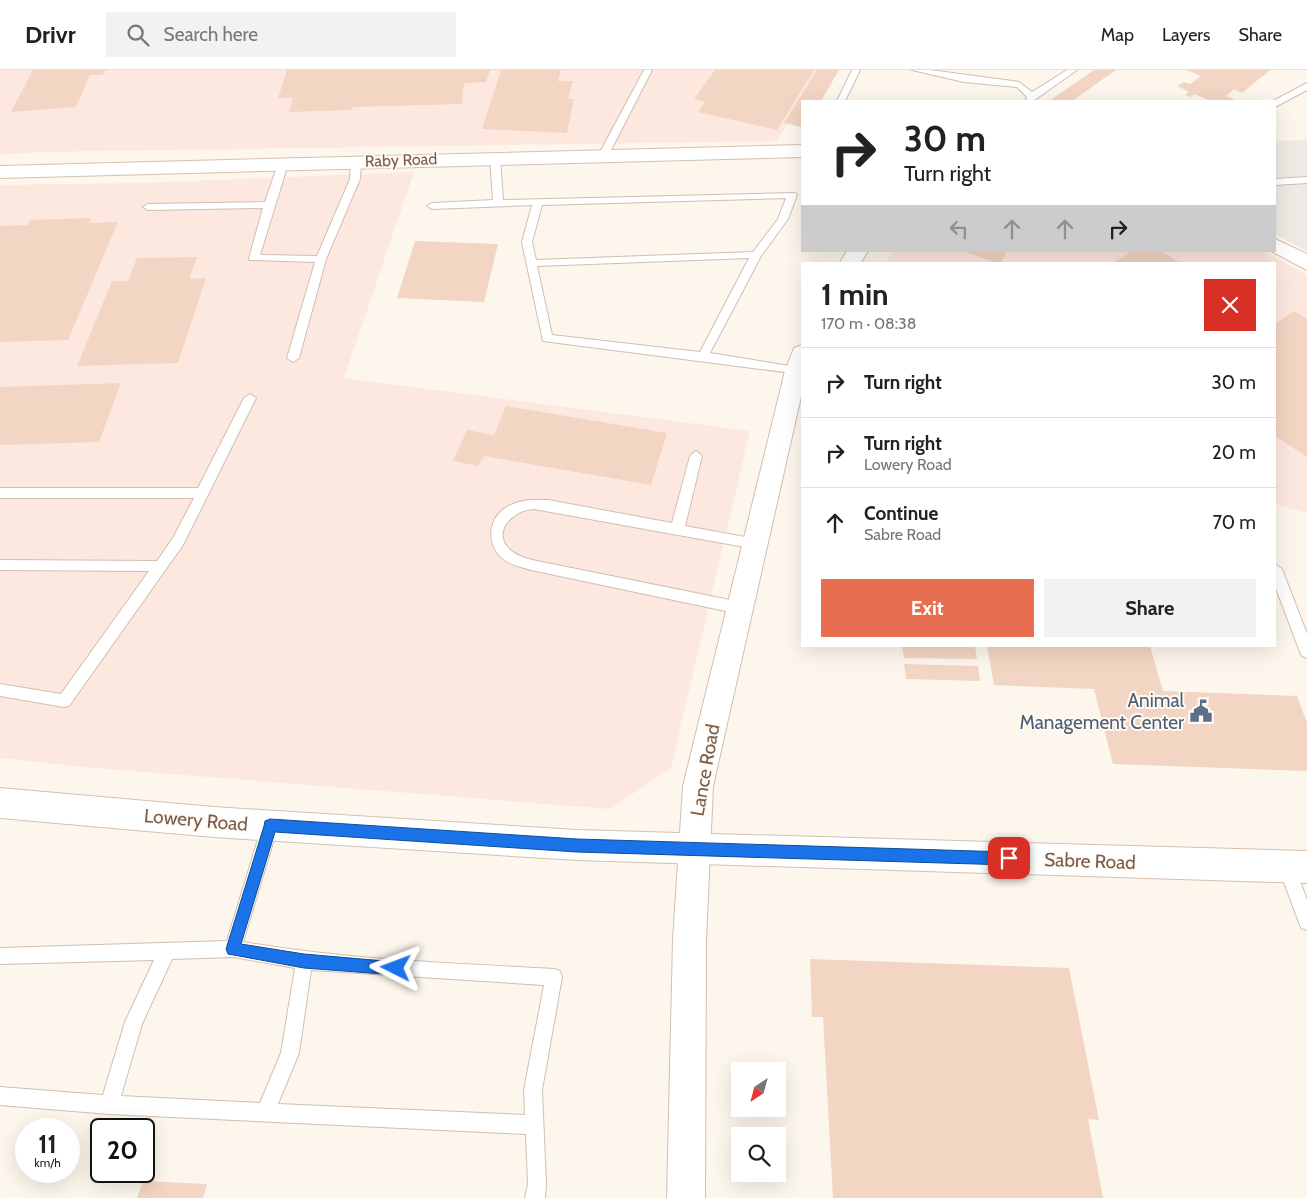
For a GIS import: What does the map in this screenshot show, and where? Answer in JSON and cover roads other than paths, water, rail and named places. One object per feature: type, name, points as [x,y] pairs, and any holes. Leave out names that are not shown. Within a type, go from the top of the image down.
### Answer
[{"type":"street","name":"Raby Road","points":[[0,172],[495,157],[801,151]]},
{"type":"street","points":[[1276,246],[1307,263]]},
{"type":"street","name":"Lance Road","points":[[686,1198],[687,981],[692,849],[698,786],[799,362]]},
{"type":"street","name":"Lowery Road","points":[[0,803],[270,826],[577,846],[692,849]]},
{"type":"street","name":"Sabre Road","points":[[692,849],[1296,866]]},
{"type":"lane","points":[[603,156],[648,70]]},
{"type":"lane","points":[[841,100],[856,70]]},
{"type":"lane","points":[[916,70],[964,79],[1019,85],[1030,99],[1073,70]]},
{"type":"lane","points":[[1276,103],[1307,86]]},
{"type":"lane","points":[[495,157],[498,203]]},
{"type":"lane","points":[[293,358],[321,259],[355,179],[356,162]]},
{"type":"lane","points":[[283,164],[254,258],[321,259]]},
{"type":"lane","points":[[1276,182],[1307,180]]},
{"type":"lane","points":[[432,206],[792,195],[783,219],[756,255],[703,356]]},
{"type":"lane","points":[[538,202],[527,242],[533,263],[547,338],[703,356],[799,362]]},
{"type":"lane","points":[[148,207],[269,205]]},
{"type":"lane","points":[[533,263],[756,255]]},
{"type":"lane","points":[[0,690],[64,700],[178,541],[250,398]]},
{"type":"lane","points":[[677,530],[696,456]]},
{"type":"lane","points":[[0,493],[203,492]]},
{"type":"lane","points":[[740,608],[531,565],[507,556],[496,541],[497,526],[507,512],[525,505],[548,505],[756,544]]},
{"type":"lane","points":[[0,565],[160,566]]},
{"type":"lane","points":[[1276,572],[1307,652]]},
{"type":"lane","points":[[233,949],[270,826]]},
{"type":"lane","points":[[1296,866],[1307,922]]},
{"type":"lane","points":[[0,956],[233,949],[304,961],[356,966],[554,977],[532,1090],[537,1184],[535,1198]]},
{"type":"lane","points":[[109,1105],[134,1022],[167,951]]},
{"type":"lane","points":[[265,1113],[290,1053],[304,961]]},
{"type":"lane","points":[[0,1096],[109,1105],[534,1125]]},
{"type":"place","name":"Animal Management Center","points":[[1201,711]]}]
